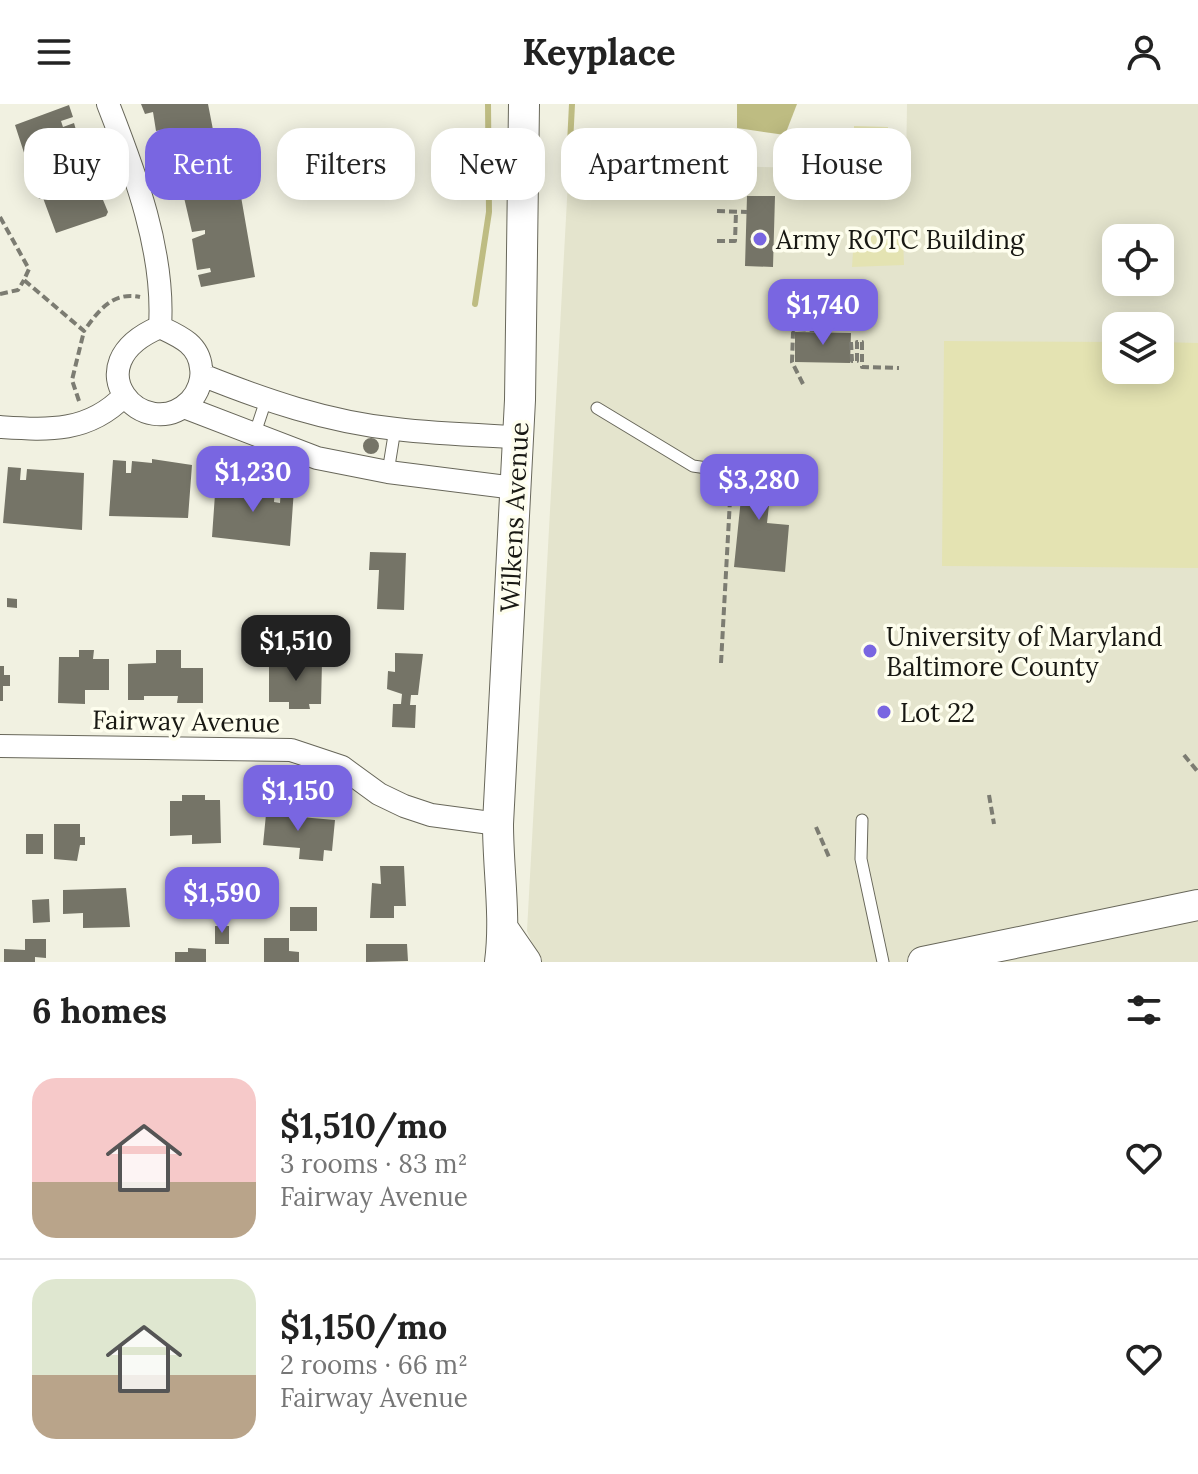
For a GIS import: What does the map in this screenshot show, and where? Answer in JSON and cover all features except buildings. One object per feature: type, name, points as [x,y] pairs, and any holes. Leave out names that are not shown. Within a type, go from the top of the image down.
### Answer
[{"type":"main road","name":"Wilkens Avenue","points":[[500,962],[504,930],[498,881],[498,824],[518,437],[524,104]]},
{"type":"main road","points":[[923,962],[1198,905]]},
{"type":"main road","name":"Wilkens Avenue","points":[[504,930],[526,962]]},
{"type":"street","points":[[108,104],[136,177],[160,317],[197,352],[202,375],[195,395],[184,407],[170,414],[145,412],[124,396],[117,367],[123,352],[134,339],[160,317]]},
{"type":"street","points":[[202,375],[266,400],[395,429],[518,437]]},
{"type":"street","points":[[0,427],[67,429],[90,422],[111,409],[124,396]]},
{"type":"street","points":[[184,407],[254,437],[317,458],[388,472],[515,488]]},
{"type":"street","name":"Fairway Avenue","points":[[0,746],[291,750],[342,767],[379,794],[404,806],[431,815],[498,824]]},
{"type":"lane","points":[[254,437],[266,400]]},
{"type":"lane","points":[[597,408],[693,466],[714,469]]},
{"type":"lane","points":[[388,472],[395,429]]},
{"type":"lane","points":[[862,820],[861,859],[883,962]]},
{"type":"path","points":[[717,211],[747,212]]},
{"type":"path","points":[[717,241],[735,241],[736,212]]},
{"type":"path","points":[[0,217],[29,269],[18,290],[0,294]]},
{"type":"path","points":[[24,280],[84,331]]},
{"type":"path","points":[[90,422],[72,380],[84,331],[98,310],[115,298],[136,295],[160,317]]},
{"type":"path","points":[[803,384],[792,362],[793,333],[797,329],[816,330]]},
{"type":"path","points":[[851,342],[852,361],[857,361],[857,342],[862,342],[862,367],[899,368]]},
{"type":"path","points":[[721,663],[731,482]]},
{"type":"path","points":[[1184,755],[1198,772]]},
{"type":"path","points":[[989,795],[994,824]]},
{"type":"path","points":[[816,827],[829,857]]},
{"type":"shaded area","points":[[737,104],[797,104],[788,128],[773,128],[773,133],[757,131],[757,128],[737,128]]},
{"type":"shaded area","name":"University of Maryland Baltimore County","points":[[907,104],[1198,104],[1198,962],[540,962],[527,931],[567,200],[757,200],[757,167],[773,167],[773,200],[911,200],[911,128],[907,128]]},
{"type":"green space","points":[[854,126],[888,128],[854,128]]},
{"type":"green space","points":[[854,236],[903,236],[904,265],[852,267]]},
{"type":"green space","points":[[944,341],[1102,342],[1102,384],[1174,384],[1174,342],[1198,343],[1198,568],[942,566]]},
{"type":"waterway","points":[[475,304],[489,212],[488,104]]},
{"type":"waterway","points":[[571,128],[572,104]]},
{"type":"place","name":"Army ROTC Building","points":[[760,239]]},
{"type":"place","name":"University of Maryland Baltimore County","points":[[870,651]]},
{"type":"place","name":"Lot 22","points":[[884,712]]}]
